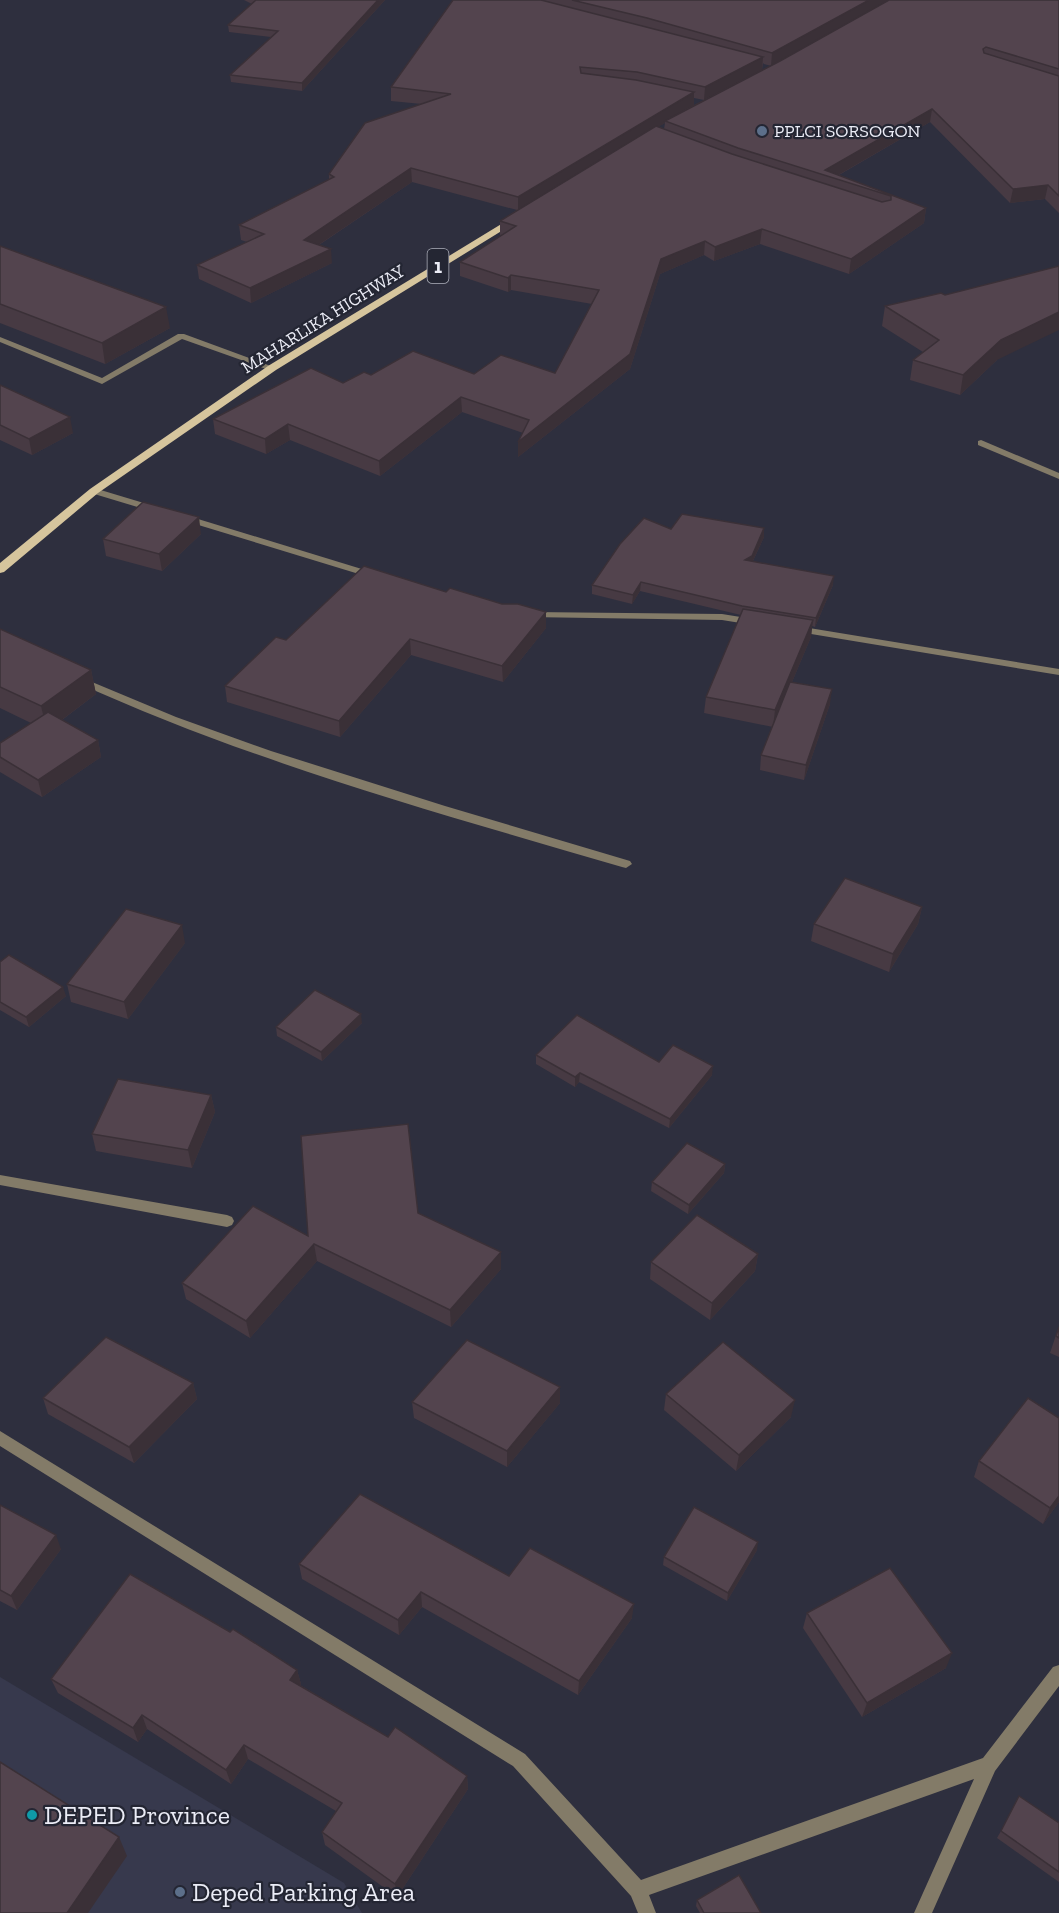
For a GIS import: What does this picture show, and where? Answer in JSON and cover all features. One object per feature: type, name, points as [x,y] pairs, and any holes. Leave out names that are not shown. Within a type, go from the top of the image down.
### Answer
[{"type":"main road","name":"MAHARLIKA HIGHWAY","points":[[0,569],[94,491],[272,368],[523,214]]},
{"type":"street","points":[[0,339],[102,381],[181,336],[272,368]]},
{"type":"street","points":[[981,443],[1059,476]]},
{"type":"street","points":[[94,491],[162,512]]},
{"type":"street","points":[[174,515],[390,580]]},
{"type":"street","points":[[515,615],[722,617],[769,624]]},
{"type":"street","points":[[780,626],[1059,672]]},
{"type":"street","points":[[70,675],[140,708],[264,753],[446,812],[626,864]]},
{"type":"street","points":[[0,1180],[227,1221]]},
{"type":"street","points":[[0,1438],[519,1760],[638,1890],[647,1913]]},
{"type":"street","points":[[923,1913],[989,1765],[1059,1673]]},
{"type":"street","points":[[638,1890],[989,1765]]},
{"type":"shaded area","points":[[0,1677],[344,1883],[362,1913],[0,1913]]},
{"type":"building","points":[[256,0],[378,0],[302,83],[230,75],[278,31],[228,25]]},
{"type":"building","points":[[453,0],[541,0],[763,57],[705,87],[637,72],[580,67],[581,73],[636,80],[694,92],[518,197],[411,168],[304,240],[331,249],[250,288],[197,265],[264,234],[239,225],[334,177],[329,174],[365,123],[451,94],[391,87]]},
{"type":"building","points":[[572,0],[869,0],[772,53],[647,18]]},
{"type":"building","points":[[889,0],[1059,0],[1059,69],[986,47],[983,49],[984,53],[1059,76],[1059,196],[1048,185],[1013,189],[932,109],[825,170],[926,208],[851,259],[762,229],[715,247],[705,241],[661,259],[630,354],[518,442],[529,420],[461,397],[379,461],[288,424],[265,439],[213,419],[311,368],[343,383],[364,372],[371,375],[413,351],[474,374],[501,355],[555,373],[599,290],[511,275],[508,278],[460,262],[516,226],[500,221],[656,126],[732,154],[882,202],[891,200],[891,196],[738,148],[665,121],[780,61]]},
{"type":"building","points":[[0,246],[166,307],[102,343],[0,304]]},
{"type":"building","points":[[1059,266],[1059,312],[1001,340],[963,375],[913,360],[939,340],[885,306],[941,293],[945,295]]},
{"type":"building","points":[[0,385],[70,417],[29,439],[0,425]]},
{"type":"building","points":[[143,502],[199,517],[159,554],[103,539]]},
{"type":"building","points":[[682,514],[764,528],[752,556],[745,560],[834,576],[816,618],[742,606],[641,582],[633,595],[592,585],[620,544],[644,518],[671,529]]},
{"type":"building","points":[[364,566],[446,592],[450,588],[502,604],[518,604],[546,612],[502,666],[410,639],[339,721],[225,686],[276,637],[286,640]]},
{"type":"building","points":[[743,609],[813,620],[775,710],[706,697]]},
{"type":"building","points":[[0,629],[91,670],[41,706],[0,687]]},
{"type":"building","points":[[790,682],[832,689],[806,765],[761,755]]},
{"type":"building","points":[[48,712],[98,740],[38,780],[0,757],[0,743]]},
{"type":"building","points":[[845,878],[922,907],[893,954],[814,924]]},
{"type":"building","points":[[126,909],[182,925],[124,1002],[67,984]]},
{"type":"building","points":[[9,955],[63,987],[26,1017],[0,1002],[0,962]]},
{"type":"building","points":[[315,990],[361,1014],[321,1052],[276,1027]]},
{"type":"building","points":[[577,1015],[659,1062],[673,1045],[713,1066],[670,1119],[580,1073],[575,1077],[536,1055]]},
{"type":"building","points":[[118,1079],[211,1095],[188,1150],[92,1134]]},
{"type":"building","points":[[408,1124],[418,1213],[501,1252],[450,1310],[314,1244],[246,1321],[182,1283],[253,1206],[308,1236],[301,1136]]},
{"type":"building","points":[[687,1143],[725,1164],[689,1205],[652,1182]]},
{"type":"building","points":[[697,1215],[758,1254],[712,1303],[651,1262]]},
{"type":"building","points":[[106,1337],[193,1383],[129,1447],[43,1398]]},
{"type":"building","points":[[467,1340],[560,1387],[507,1451],[412,1402]]},
{"type":"building","points":[[723,1342],[795,1400],[739,1455],[666,1394]]},
{"type":"building","points":[[1028,1398],[1059,1418],[1059,1496],[1050,1508],[979,1461]]},
{"type":"building","points":[[360,1494],[509,1576],[530,1548],[634,1604],[579,1681],[421,1592],[398,1620],[299,1564]]},
{"type":"building","points":[[0,1505],[56,1535],[11,1596],[0,1590]]},
{"type":"building","points":[[694,1507],[758,1542],[728,1593],[664,1557]]},
{"type":"building","points":[[890,1568],[952,1653],[867,1703],[807,1613]]},
{"type":"building","points":[[130,1574],[230,1632],[233,1629],[297,1670],[290,1680],[388,1737],[395,1727],[467,1776],[395,1884],[322,1832],[342,1803],[244,1745],[226,1770],[142,1715],[133,1728],[51,1679]]},
{"type":"building","name":"DEPED Province","points":[[0,1762],[119,1837],[67,1913],[0,1913]]},
{"type":"building","points":[[1019,1796],[1059,1823],[1059,1872],[1001,1831]]},
{"type":"building","points":[[739,1875],[761,1913],[704,1913],[697,1900]]},
{"type":"place","name":"PPLCI SORSOGON","points":[[762,131]]},
{"type":"place","name":"DEPED Province","points":[[32,1815]]},
{"type":"place","name":"Deped Parking Area","points":[[180,1892]]}]
